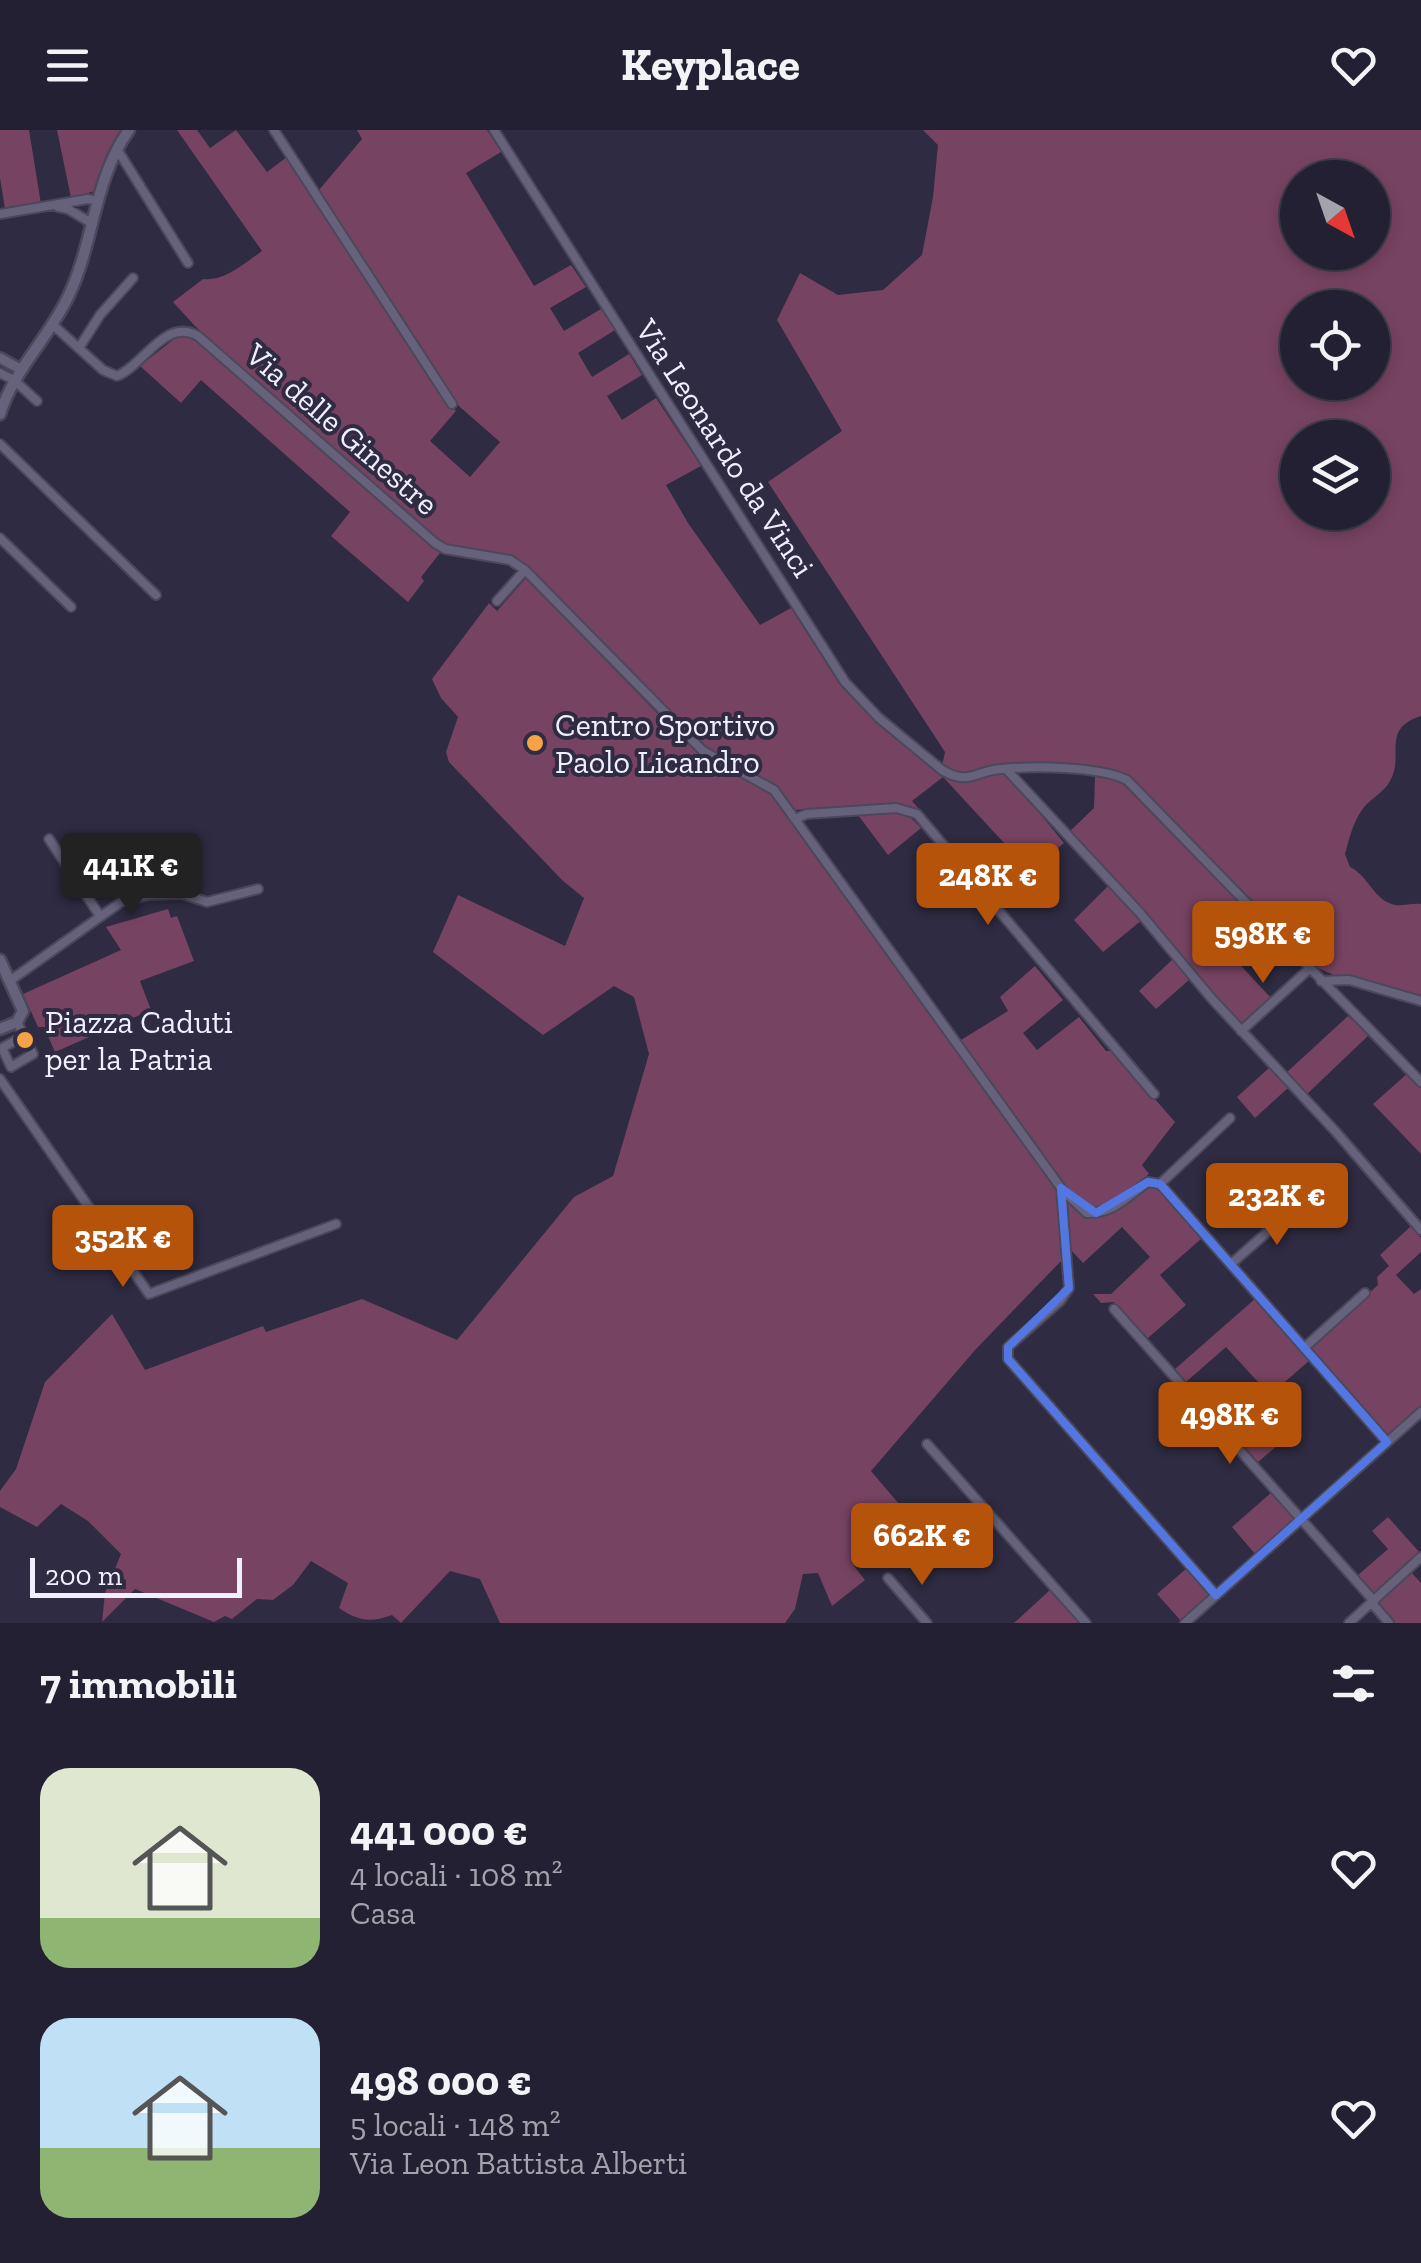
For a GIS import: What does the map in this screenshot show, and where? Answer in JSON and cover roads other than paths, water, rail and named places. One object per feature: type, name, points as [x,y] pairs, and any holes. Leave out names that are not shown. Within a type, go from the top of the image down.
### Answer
[{"type":"main road","points":[[0,414],[20,369],[70,292],[114,154],[129,130]]},
{"type":"main road","points":[[0,960],[22,1005],[19,1019],[0,1029]]},
{"type":"street","points":[[274,130],[452,404]]},
{"type":"street","name":"Via Leonardo da Vinci","points":[[494,130],[845,682],[879,718],[942,770],[962,779],[1006,768]]},
{"type":"street","points":[[114,154],[188,263]]},
{"type":"street","points":[[0,214],[88,199],[99,202]]},
{"type":"street","points":[[48,206],[68,209],[93,224]]},
{"type":"street","points":[[79,348],[100,314],[133,278]]},
{"type":"street","name":"Via delle Ginestre","points":[[52,324],[103,370],[117,376],[170,334],[191,331],[435,544],[510,560],[525,570],[686,736],[716,760],[768,785],[1061,1188],[1070,1280],[1066,1294],[1008,1347],[1008,1359],[1216,1595]]},
{"type":"street","points":[[1,358],[20,369]]},
{"type":"street","points":[[0,373],[38,401]]},
{"type":"street","points":[[0,444],[156,595]]},
{"type":"street","points":[[0,538],[71,607]]},
{"type":"street","points":[[497,600],[525,570]]},
{"type":"street","points":[[1006,768],[1106,774],[1127,780],[1421,1082]]},
{"type":"street","points":[[1006,768],[1140,913],[1241,1031],[1417,1218],[1421,1230]]},
{"type":"street","points":[[1023,787],[1030,768]]},
{"type":"street","points":[[795,818],[896,808],[917,814],[1154,1094]]},
{"type":"street","points":[[49,839],[100,916]]},
{"type":"street","points":[[11,980],[120,902],[149,895],[182,894],[207,902],[258,890]]},
{"type":"street","points":[[1241,1031],[1309,969]]},
{"type":"street","points":[[1321,981],[1349,980],[1421,1001]]},
{"type":"street","points":[[19,1019],[24,1036]]},
{"type":"street","points":[[0,1079],[149,1294],[336,1224]]},
{"type":"street","points":[[1160,1184],[1230,1118]]},
{"type":"street","points":[[1061,1188],[1087,1213],[1118,1205],[1148,1182],[1160,1184],[1387,1442]]},
{"type":"street","points":[[1230,1264],[1299,1204]]},
{"type":"street","points":[[1304,1348],[1365,1293]]},
{"type":"street","points":[[1114,1309],[1389,1623]]},
{"type":"street","points":[[1185,1623],[1421,1412]]},
{"type":"street","points":[[927,1444],[1086,1623]]},
{"type":"street","points":[[1350,1623],[1421,1557]]},
{"type":"street","points":[[1411,1567],[1421,1578]]},
{"type":"street","points":[[888,1578],[927,1623]]},
{"type":"place","name":"Centro Sportivo Paolo Licandro","points":[[535,743]]},
{"type":"place","name":"Piazza Caduti per la Patria","points":[[25,1040]]}]
